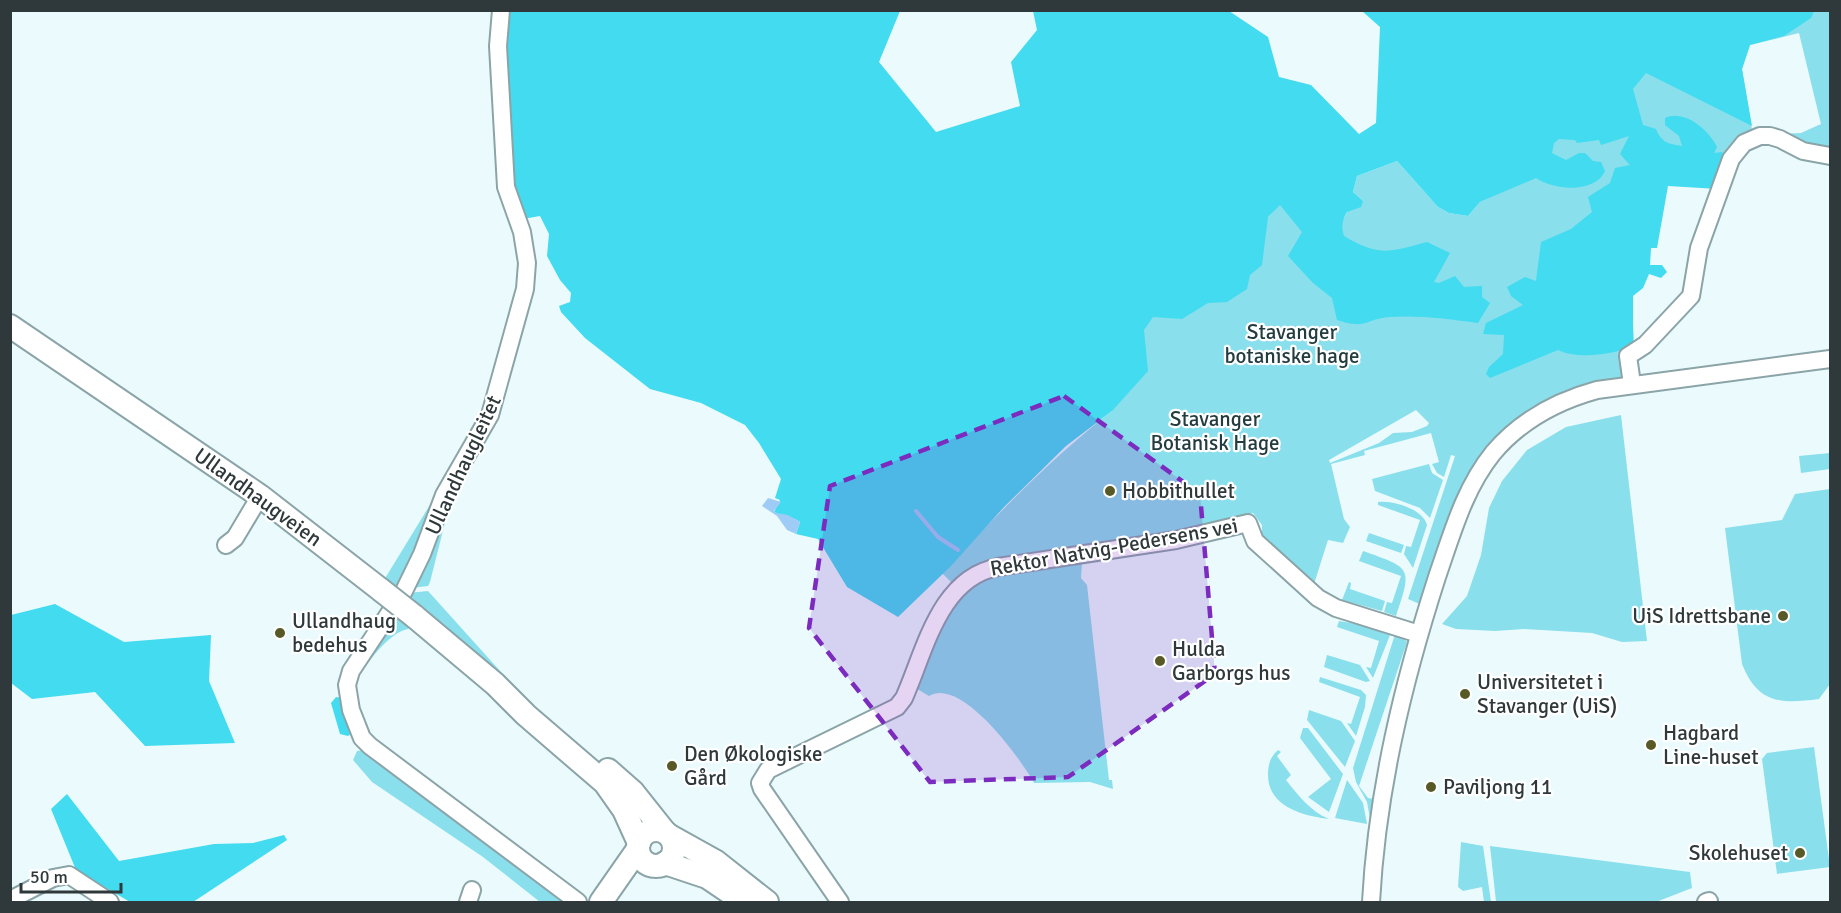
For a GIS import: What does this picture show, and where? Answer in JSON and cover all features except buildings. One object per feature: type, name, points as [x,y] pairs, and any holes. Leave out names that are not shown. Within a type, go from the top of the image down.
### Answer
[{"type":"main road","name":"Ullandhaugveien","points":[[10,326],[260,496],[414,616],[495,684],[614,774],[633,792],[667,834],[715,861],[766,903]]},
{"type":"main road","name":"Ullandhaugveien","points":[[495,684],[525,715],[605,783],[624,810],[638,846]]},
{"type":"main road","points":[[601,903],[648,831],[667,834],[674,851],[661,864],[623,886],[606,903]]},
{"type":"main road","points":[[638,846],[645,861],[707,877],[744,903]]},
{"type":"street","name":"Ullandhaugleitet","points":[[501,10],[498,46],[506,187],[522,232],[527,263],[525,289],[490,415],[444,495],[422,554],[404,591],[355,662],[348,681],[348,697],[362,738],[370,746],[578,903]]},
{"type":"street","points":[[1632,384],[1628,356],[1645,345],[1691,296],[1699,248],[1731,159],[1744,143],[1760,136],[1770,136],[1803,151],[1830,156]]},
{"type":"street","points":[[1371,903],[1377,828],[1387,764],[1419,634],[1463,502],[1494,452],[1514,431],[1562,402],[1596,390],[1830,359]]},
{"type":"street","points":[[226,545],[234,538],[260,496]]},
{"type":"street","name":"Rektor Natvig-Pedersens vei","points":[[840,903],[762,789],[760,783],[762,777],[768,770],[897,706],[908,688],[936,621],[956,591],[978,573],[998,567],[1176,540],[1248,523],[1255,541],[1318,598],[1336,608],[1419,634]]},
{"type":"street","points":[[10,900],[53,878],[69,875],[110,903]]},
{"type":"highlighted area","points":[[1064,396],[1200,494],[1215,674],[1068,777],[930,782],[809,628],[830,486]]},
{"type":"green space","name":"Stavanger botaniske hage","points":[[1666,11],[1830,11],[1830,153],[1803,147],[1778,134],[1801,133],[1821,124],[1799,33],[1750,45],[1742,69],[1753,136],[1729,159],[1622,173],[1634,339],[1623,378],[1592,384],[1495,441],[1422,605],[1408,599],[1455,456],[1451,455],[1444,477],[1437,473],[1432,464],[1439,462],[1431,433],[1364,451],[1365,455],[1331,464],[1344,519],[1350,527],[1343,543],[1328,540],[1314,584],[1274,546],[1262,538],[1262,525],[1253,513],[1082,562],[1081,578],[1087,585],[1109,780],[1112,780],[1113,789],[1090,782],[1034,783],[1004,740],[973,708],[957,698],[942,693],[929,696],[914,687],[955,586],[942,573],[1045,469],[1112,411],[1125,304],[1268,217],[1280,204],[1344,218],[1347,212],[1363,201],[1353,192],[1357,176],[1397,161],[1438,207],[1449,213],[1468,216],[1480,202],[1536,177],[1527,145]],"holes":[[[1416,410],[1429,423],[1412,432],[1393,433],[1379,443],[1330,463],[1329,460]]]},
{"type":"green space","points":[[1621,415],[1647,641],[1622,642],[1592,633],[1524,629],[1495,631],[1456,629],[1442,624],[1467,596],[1481,555],[1489,508],[1502,481],[1527,450],[1566,427]]},
{"type":"green space","points":[[1830,453],[1830,469],[1801,473],[1799,456]]},
{"type":"green space","points":[[1429,464],[1432,473],[1443,480],[1430,518],[1420,508],[1375,491],[1372,479]]},
{"type":"green space","name":"UiS Idrettsbane","points":[[1830,489],[1830,684],[1819,699],[1782,701],[1763,694],[1755,687],[1742,664],[1725,528],[1782,520],[1795,494]]},
{"type":"green space","points":[[436,495],[438,496],[398,591],[384,580]]},
{"type":"green space","points":[[1378,502],[1391,502],[1407,507],[1424,519],[1427,525],[1413,568],[1404,554],[1406,546],[1411,547],[1420,520],[1378,505]]},
{"type":"green space","points":[[450,503],[430,582],[428,586],[411,588]]},
{"type":"green space","points":[[1369,533],[1404,545],[1401,553],[1366,541]]},
{"type":"green space","points":[[1363,551],[1391,561],[1404,571],[1405,588],[1396,616],[1384,612],[1387,602],[1392,603],[1401,576],[1359,561]]},
{"type":"green space","points":[[1349,582],[1351,583],[1350,589],[1385,601],[1382,611],[1342,600]]},
{"type":"green space","points":[[428,591],[529,703],[406,597],[408,593]]},
{"type":"green space","points":[[397,613],[411,624],[408,629],[393,636],[371,658],[356,681],[356,677]]},
{"type":"green space","points":[[1339,621],[1392,630],[1373,678],[1366,667],[1371,668],[1379,641],[1337,627]]},
{"type":"green space","points":[[1396,631],[1407,642],[1359,786],[1368,798],[1374,799],[1371,824],[1367,802],[1356,782],[1353,768]]},
{"type":"green space","points":[[1327,655],[1360,665],[1370,681],[1366,682],[1324,667]]},
{"type":"green space","points":[[1320,677],[1361,690],[1366,695],[1365,707],[1356,736],[1347,723],[1351,724],[1360,697],[1319,682]]},
{"type":"green space","points":[[1309,710],[1341,721],[1355,741],[1345,767],[1307,720]]},
{"type":"green space","points":[[1303,728],[1308,728],[1343,774],[1329,812],[1308,797],[1331,779],[1300,738]]},
{"type":"green space","points":[[1814,747],[1830,867],[1777,874],[1762,759],[1767,753]]},
{"type":"green space","points":[[364,750],[568,902],[540,902],[483,857],[372,782],[353,760],[357,751]]},
{"type":"green space","points":[[1278,750],[1281,752],[1277,756],[1291,775],[1286,780],[1310,807],[1329,819],[1310,816],[1290,808],[1274,795],[1268,771],[1271,758]]},
{"type":"green space","points":[[1347,780],[1363,803],[1367,824],[1335,818]]},
{"type":"green space","points":[[1461,842],[1483,846],[1491,902],[1484,902],[1482,887],[1463,891],[1458,887]]},
{"type":"green space","points":[[1490,846],[1690,872],[1692,888],[1656,902],[1496,902]]},
{"type":"shaded area","points":[[507,11],[900,11],[879,62],[936,132],[1020,106],[1011,62],[1037,30],[1033,11],[1229,11],[1268,37],[1279,77],[1311,85],[1359,134],[1376,123],[1380,27],[1362,11],[1814,11],[1811,18],[1784,36],[1750,45],[1742,69],[1752,126],[1646,73],[1633,89],[1643,125],[1656,129],[1663,140],[1682,146],[1679,136],[1665,125],[1665,118],[1680,116],[1702,128],[1717,147],[1714,153],[1722,152],[1727,158],[1718,189],[1668,186],[1657,248],[1651,248],[1650,265],[1662,265],[1667,272],[1661,278],[1649,274],[1643,288],[1633,296],[1633,347],[1605,354],[1585,355],[1575,355],[1558,350],[1490,378],[1486,374],[1489,367],[1503,354],[1504,335],[1483,334],[1486,323],[1523,305],[1511,296],[1507,287],[1525,277],[1536,281],[1541,242],[1571,229],[1592,212],[1588,197],[1610,183],[1615,168],[1630,165],[1620,154],[1629,136],[1601,145],[1599,140],[1577,143],[1575,140],[1559,139],[1554,143],[1552,153],[1566,160],[1579,153],[1585,153],[1593,161],[1601,162],[1605,171],[1600,178],[1592,183],[1573,188],[1553,185],[1536,178],[1480,202],[1468,216],[1449,213],[1438,207],[1397,161],[1357,176],[1353,192],[1363,201],[1361,207],[1345,215],[1342,227],[1344,236],[1376,250],[1393,250],[1427,242],[1450,253],[1434,282],[1439,283],[1455,276],[1464,287],[1482,286],[1482,297],[1490,303],[1478,323],[1412,317],[1382,318],[1361,324],[1337,320],[1332,298],[1313,283],[1288,256],[1302,232],[1280,205],[1268,217],[1262,265],[1250,275],[1247,289],[1227,302],[1208,303],[1182,319],[1153,317],[1144,330],[1148,371],[1112,411],[1066,446],[1004,507],[951,566],[898,617],[847,587],[818,539],[796,534],[800,522],[774,512],[780,500],[775,498],[781,479],[745,425],[701,403],[650,389],[585,338],[561,312],[559,306],[570,302],[571,293],[560,280],[547,256],[549,234],[540,216],[523,219],[514,198],[504,33]]},
{"type":"shaded area","points":[[768,498],[781,502],[774,511],[776,513],[788,515],[800,522],[796,534],[787,530],[777,516],[762,506]]},
{"type":"shaded area","points":[[55,604],[124,642],[211,635],[209,681],[235,743],[145,746],[95,692],[32,699],[11,683],[11,615]]},
{"type":"shaded area","points":[[336,697],[342,698],[352,733],[348,736],[340,734],[331,703]]},
{"type":"shaded area","points":[[67,794],[119,861],[214,844],[253,843],[284,835],[287,840],[193,902],[130,902],[76,870],[51,809]]},
{"type":"waterway","points":[[916,511],[938,537],[958,550]]},
{"type":"place","name":"Hobbithullet","points":[[1110,491]]},
{"type":"place","name":"UiS Idrettsbane","points":[[1783,616]]},
{"type":"place","name":"Ullandhaug bedehus","points":[[280,633]]},
{"type":"place","name":"Hulda Garborgs hus","points":[[1160,661]]},
{"type":"place","name":"Universitetet i Stavanger (UiS)","points":[[1465,694]]},
{"type":"place","name":"Hagbard Line-huset","points":[[1651,745]]},
{"type":"place","name":"Den Økologiske Gård","points":[[672,766]]},
{"type":"place","name":"Paviljong 11","points":[[1431,787]]},
{"type":"place","name":"Skolehuset","points":[[1800,853]]},
{"type":"park label","name":"Stavanger Botanisk Hage","points":[[1215,431]]}]
